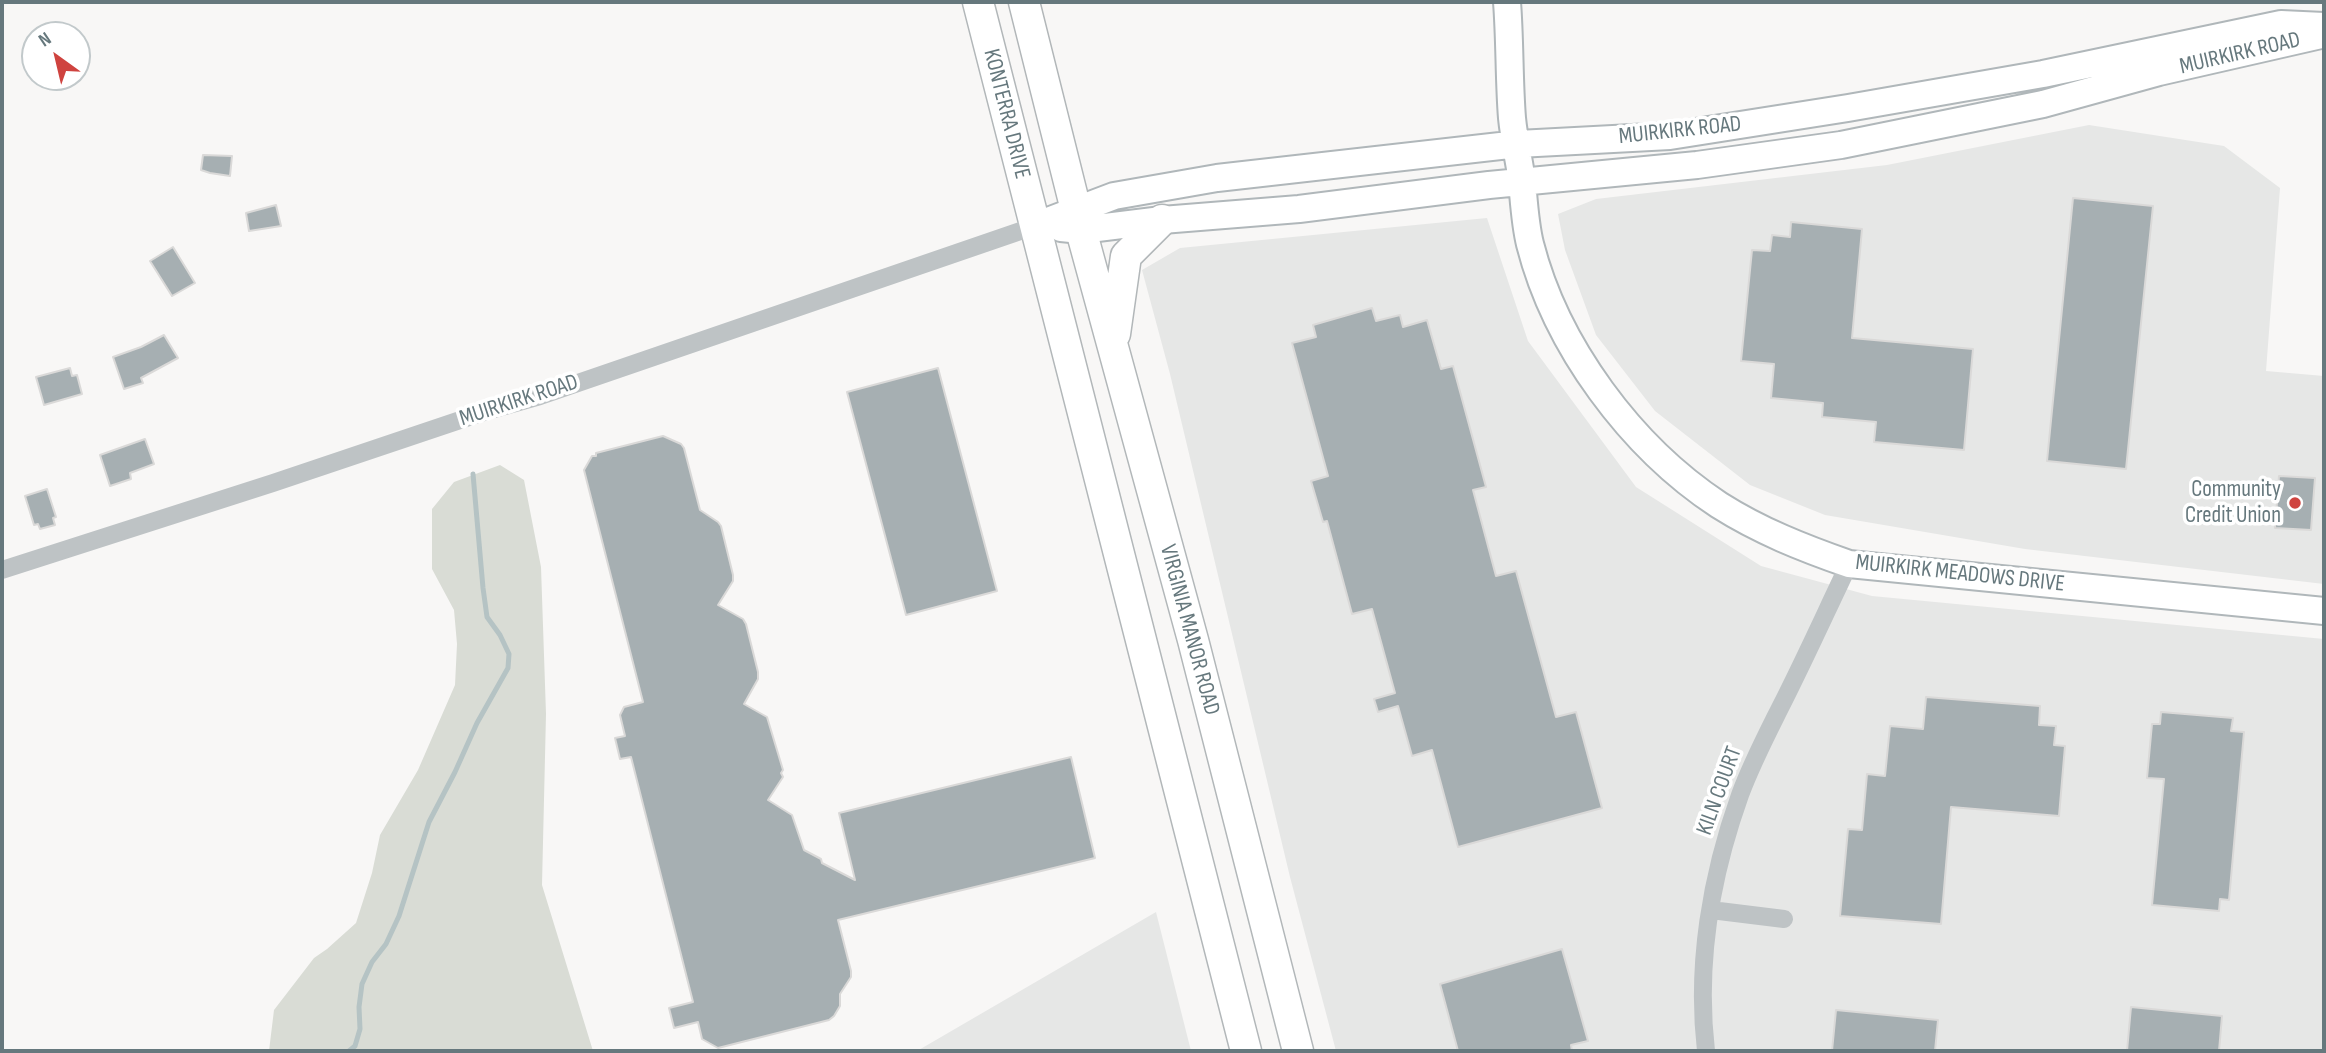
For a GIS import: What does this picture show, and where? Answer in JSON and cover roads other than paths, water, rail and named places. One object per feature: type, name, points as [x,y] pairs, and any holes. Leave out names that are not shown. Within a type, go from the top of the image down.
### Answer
[{"type":"main road","name":"KONTERRA DRIVE","points":[[978,2],[1035,226]]},
{"type":"main road","name":"KONTERRA DRIVE","points":[[1024,2],[1079,220]]},
{"type":"main road","name":"MUIRKIRK MEADOWS DRIVE","points":[[1507,2],[1513,120],[1529,242],[1558,320],[1579,359],[1613,406],[1693,487],[1720,506],[1794,545],[1849,564],[2324,611]]},
{"type":"main road","name":"MUIRKIRK ROAD","points":[[1079,220],[1114,196],[1217,178],[1518,144],[1670,136],[2043,74],[2281,24],[2324,26]]},
{"type":"main road","name":"MUIRKIRK ROAD","points":[[1035,226],[1079,220],[1162,220],[1299,209],[1522,182],[1697,165],[1841,145],[2043,104],[2159,72],[2324,34]]},
{"type":"main road","name":"VIRGINIA MANOR ROAD","points":[[1079,220],[1193,640],[1298,1051]]},
{"type":"main road","points":[[1114,348],[1126,256],[1162,220]]},
{"type":"main road","points":[[1035,226],[1246,1051]]},
{"type":"street","name":"MUIRKIRK ROAD","points":[[2,570],[540,396],[1035,226]]},
{"type":"street","name":"KILN COURT","points":[[1706,1051],[1703,985],[1705,936],[1729,833],[1741,794],[1773,720],[1849,564]]},
{"type":"street","points":[[1711,909],[1784,919]]},
{"type":"waterway","points":[[349,1051],[355,1046],[360,1029],[362,984],[399,916],[429,822],[477,723],[508,668],[509,654],[487,617],[473,474]]},
{"type":"place","name":"Community Credit Union","points":[[2295,503]]}]
